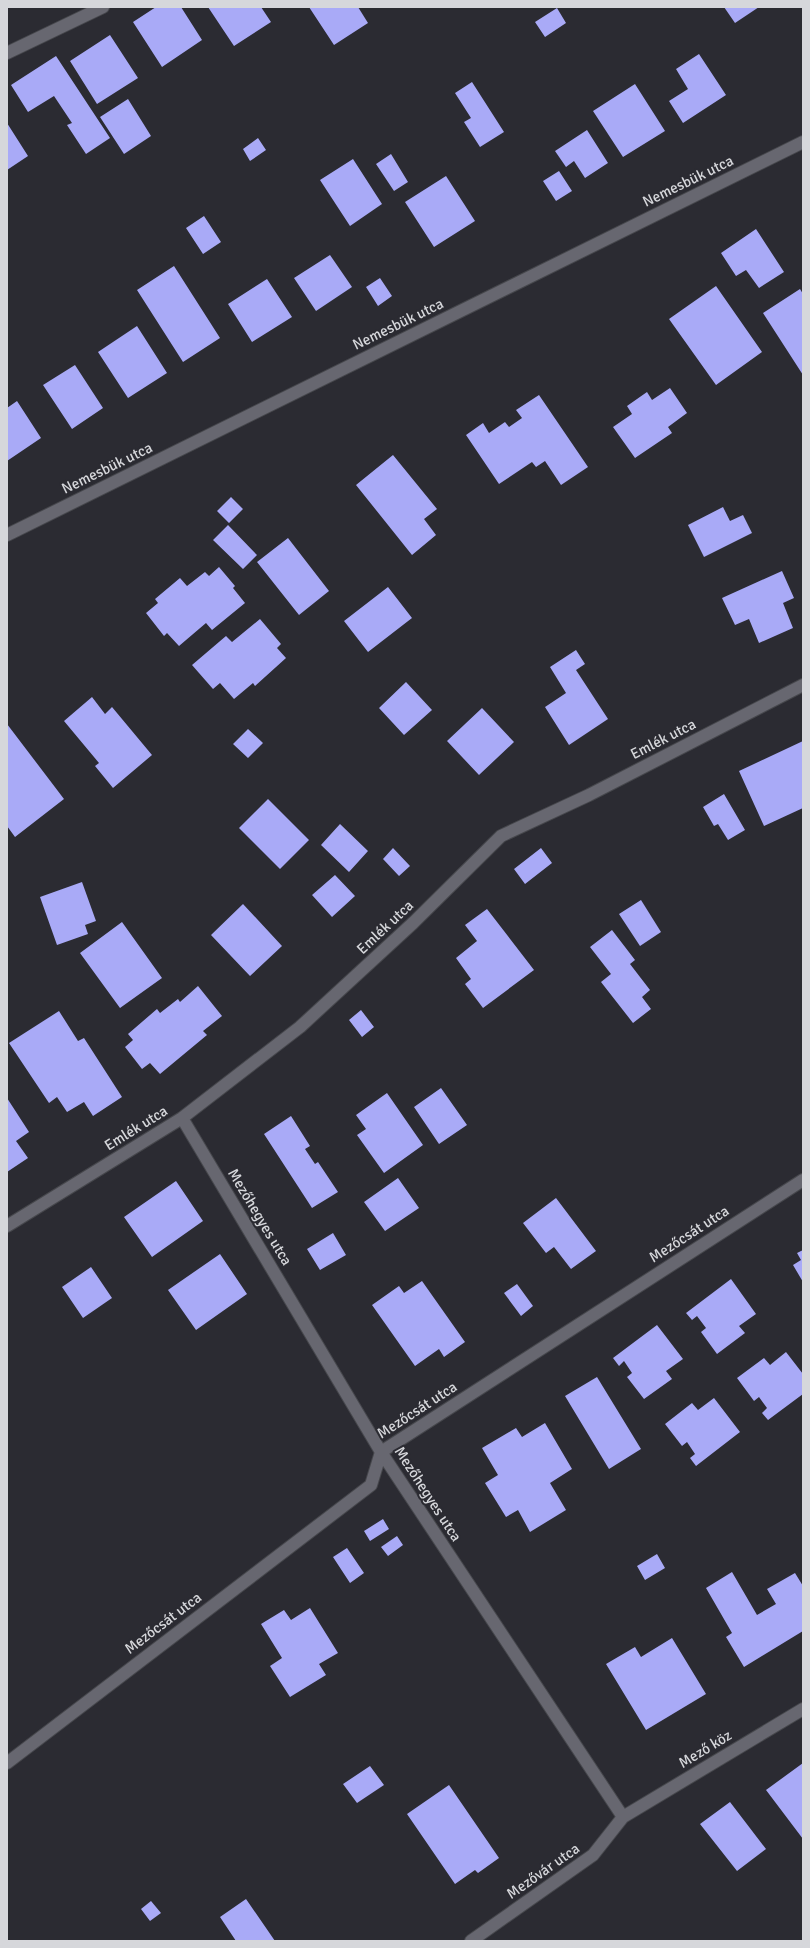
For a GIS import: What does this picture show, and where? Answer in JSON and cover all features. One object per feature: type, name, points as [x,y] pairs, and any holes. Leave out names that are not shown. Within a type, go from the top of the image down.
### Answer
[{"type":"street","points":[[7,53],[103,7]]},
{"type":"street","name":"Nemesbük utca","points":[[7,535],[803,142]]},
{"type":"street","name":"Emlék utca","points":[[7,1226],[182,1118],[300,1027],[413,923],[501,836],[589,795],[803,685]]},
{"type":"street","name":"Mezőhegyes utca","points":[[182,1118],[381,1452],[622,1816]]},
{"type":"street","name":"Mezőcsát utca","points":[[7,1763],[371,1485],[381,1452],[803,1180]]},
{"type":"street","name":"Mező köz","points":[[622,1816],[803,1709]]},
{"type":"street","name":"Mezővár utca","points":[[471,1941],[593,1855],[622,1816]]},
{"type":"building","points":[[156,7],[181,7],[202,40],[162,67],[133,22]]},
{"type":"building","points":[[208,7],[261,7],[271,22],[234,46]]},
{"type":"building","points":[[309,7],[358,7],[368,23],[334,45]]},
{"type":"building","points":[[724,7],[759,7],[735,23]]},
{"type":"building","points":[[557,8],[566,23],[545,37],[535,22]]},
{"type":"building","points":[[110,35],[138,78],[97,104],[70,61]]},
{"type":"building","points":[[699,54],[726,95],[683,123],[669,101],[688,89],[676,69]]},
{"type":"building","points":[[56,56],[110,138],[86,154],[67,125],[72,123],[54,96],[28,112],[11,85]]},
{"type":"building","points":[[472,82],[504,132],[480,147],[464,122],[471,118],[455,93]]},
{"type":"building","points":[[635,84],[665,131],[623,157],[593,111]]},
{"type":"building","points":[[128,99],[151,136],[124,154],[100,117]]},
{"type":"building","points":[[7,123],[28,156],[7,170]]},
{"type":"building","points":[[587,130],[608,163],[585,178],[574,161],[566,167],[555,151]]},
{"type":"building","points":[[258,138],[266,150],[250,161],[243,149]]},
{"type":"building","points":[[391,154],[408,182],[394,191],[376,164]]},
{"type":"building","points":[[353,159],[382,204],[350,226],[320,180]]},
{"type":"building","points":[[559,171],[572,191],[556,201],[543,181]]},
{"type":"building","points":[[446,176],[475,221],[434,247],[405,202]]},
{"type":"building","points":[[204,216],[221,242],[203,254],[186,228]]},
{"type":"building","points":[[756,229],[784,272],[759,288],[746,270],[736,276],[721,253]]},
{"type":"building","points":[[330,255],[352,287],[316,311],[294,278]]},
{"type":"building","points":[[174,266],[220,338],[183,362],[137,290]]},
{"type":"building","points":[[380,278],[392,296],[378,306],[366,287]]},
{"type":"building","points":[[267,279],[292,317],[252,342],[228,304]]},
{"type":"building","points":[[716,286],[762,352],[716,385],[669,319]]},
{"type":"building","points":[[800,289],[803,294],[803,375],[763,313]]},
{"type":"building","points":[[137,326],[167,373],[128,398],[98,352]]},
{"type":"building","points":[[75,365],[103,408],[72,429],[43,385]]},
{"type":"building","points":[[670,388],[687,413],[668,427],[672,433],[635,458],[613,427],[632,414],[627,406],[647,392],[652,400]]},
{"type":"building","points":[[539,395],[588,467],[561,485],[545,461],[536,467],[532,462],[499,484],[466,435],[483,423],[489,433],[505,422],[509,427],[522,418],[516,410]]},
{"type":"building","points":[[17,401],[41,438],[7,461],[7,408]]},
{"type":"building","points":[[393,455],[437,509],[424,519],[436,535],[412,555],[356,485]]},
{"type":"building","points":[[231,497],[243,509],[229,523],[217,511]]},
{"type":"building","points":[[723,507],[730,521],[743,515],[752,533],[704,557],[688,525]]},
{"type":"building","points":[[228,525],[257,555],[243,569],[213,540]]},
{"type":"building","points":[[288,538],[329,591],[299,615],[257,562]]},
{"type":"building","points":[[219,567],[235,586],[233,588],[245,603],[212,630],[206,623],[179,646],[167,633],[164,636],[146,613],[158,603],[155,599],[180,578],[187,586],[205,572],[209,576]]},
{"type":"building","points":[[782,571],[794,598],[783,603],[793,628],[759,643],[749,619],[735,625],[722,598]]},
{"type":"building","points":[[388,587],[412,618],[368,652],[344,621]]},
{"type":"building","points":[[260,619],[281,644],[277,648],[286,658],[255,686],[253,683],[234,699],[220,683],[213,689],[192,665],[226,636],[232,642]]},
{"type":"building","points":[[576,650],[585,664],[576,670],[608,719],[569,745],[545,707],[566,693],[550,667]]},
{"type":"building","points":[[406,682],[432,710],[404,735],[379,708]]},
{"type":"building","points":[[92,697],[105,714],[112,707],[152,755],[113,788],[95,766],[99,763],[64,721]]},
{"type":"building","points":[[482,708],[514,742],[479,775],[447,741]]},
{"type":"building","points":[[7,724],[64,799],[15,837],[7,826]]},
{"type":"building","points":[[248,729],[263,743],[248,758],[233,744]]},
{"type":"building","points":[[803,741],[803,808],[764,826],[739,771]]},
{"type":"building","points":[[724,794],[745,830],[728,840],[718,824],[714,826],[703,807]]},
{"type":"building","points":[[268,799],[309,840],[280,869],[239,828]]},
{"type":"building","points":[[340,824],[368,851],[349,872],[321,845]]},
{"type":"building","points":[[393,848],[410,866],[399,876],[383,859]]},
{"type":"building","points":[[541,848],[552,863],[525,884],[514,869]]},
{"type":"building","points":[[335,875],[355,896],[332,917],[312,895]]},
{"type":"building","points":[[82,882],[96,921],[85,925],[88,934],[57,945],[40,897]]},
{"type":"building","points":[[641,900],[661,932],[640,946],[619,914]]},
{"type":"building","points":[[243,904],[282,946],[250,976],[211,935]]},
{"type":"building","points":[[487,909],[534,970],[483,1008],[465,984],[471,979],[456,958],[477,941],[465,925]]},
{"type":"building","points":[[122,922],[162,978],[120,1008],[80,953]]},
{"type":"building","points":[[612,930],[635,960],[630,964],[650,990],[642,997],[651,1009],[633,1023],[601,982],[611,974],[590,947]]},
{"type":"building","points":[[198,986],[222,1016],[203,1031],[207,1035],[160,1074],[150,1063],[142,1069],[125,1047],[133,1040],[128,1034],[157,1009],[160,1013],[178,999],[180,1002]]},
{"type":"building","points":[[361,1010],[374,1027],[362,1037],[349,1020]]},
{"type":"building","points":[[59,1011],[78,1041],[84,1038],[122,1097],[93,1116],[84,1102],[67,1112],[57,1097],[49,1103],[9,1043]]},
{"type":"building","points":[[441,1088],[467,1125],[439,1144],[414,1107]]},
{"type":"building","points":[[387,1093],[423,1145],[384,1173],[357,1135],[366,1129],[356,1115]]},
{"type":"building","points":[[7,1098],[29,1132],[16,1141],[28,1158],[7,1172]]},
{"type":"building","points":[[291,1116],[310,1146],[305,1149],[315,1164],[318,1162],[338,1192],[312,1208],[264,1134]]},
{"type":"building","points":[[398,1178],[419,1208],[385,1231],[364,1202]]},
{"type":"building","points":[[176,1181],[203,1221],[152,1257],[124,1217]]},
{"type":"building","points":[[556,1198],[596,1251],[571,1269],[554,1247],[546,1253],[523,1223]]},
{"type":"building","points":[[333,1233],[346,1255],[320,1270],[307,1249]]},
{"type":"building","points":[[803,1250],[803,1282],[793,1265],[801,1260],[797,1253]]},
{"type":"building","points":[[220,1254],[247,1294],[196,1330],[168,1290]]},
{"type":"building","points":[[91,1267],[112,1298],[83,1318],[62,1287]]},
{"type":"building","points":[[731,1279],[756,1314],[739,1326],[745,1333],[717,1354],[701,1332],[706,1328],[697,1316],[692,1320],[686,1313]]},
{"type":"building","points":[[422,1281],[465,1342],[444,1357],[439,1349],[415,1366],[372,1305],[399,1286],[404,1293]]},
{"type":"building","points":[[517,1284],[533,1306],[521,1316],[504,1293]]},
{"type":"building","points":[[657,1325],[683,1359],[666,1371],[672,1379],[644,1399],[627,1377],[632,1373],[624,1361],[619,1366],[613,1358]]},
{"type":"building","points":[[786,1352],[803,1374],[803,1394],[768,1420],[762,1413],[767,1408],[759,1397],[754,1401],[737,1378],[764,1358],[770,1365]]},
{"type":"building","points":[[597,1377],[641,1449],[609,1469],[565,1396]]},
{"type":"building","points":[[714,1398],[740,1432],[696,1466],[690,1458],[695,1454],[687,1442],[682,1446],[665,1424],[692,1403],[698,1410]]},
{"type":"building","points":[[545,1423],[572,1469],[550,1483],[566,1510],[530,1532],[518,1510],[506,1517],[485,1483],[498,1475],[482,1448],[516,1428],[522,1437]]},
{"type":"building","points":[[383,1519],[389,1529],[370,1541],[364,1531]]},
{"type":"building","points":[[397,1536],[403,1545],[388,1556],[381,1547]]},
{"type":"building","points":[[347,1548],[364,1573],[350,1583],[333,1557]]},
{"type":"building","points":[[657,1554],[665,1568],[645,1580],[637,1566]]},
{"type":"building","points":[[732,1572],[757,1615],[776,1604],[767,1589],[795,1573],[803,1586],[803,1631],[744,1667],[726,1637],[732,1633],[706,1588]]},
{"type":"building","points":[[310,1608],[338,1653],[319,1664],[326,1675],[290,1697],[270,1666],[282,1658],[261,1624],[284,1610],[291,1620]]},
{"type":"building","points":[[672,1638],[706,1694],[646,1730],[606,1664],[635,1647],[641,1657]]},
{"type":"building","points":[[803,1763],[803,1839],[766,1790]]},
{"type":"building","points":[[370,1766],[384,1785],[357,1803],[343,1784]]},
{"type":"building","points":[[449,1785],[499,1858],[478,1873],[475,1870],[455,1884],[407,1814]]},
{"type":"building","points":[[730,1802],[766,1849],[737,1871],[700,1824]]},
{"type":"building","points":[[246,1899],[275,1941],[236,1941],[220,1917]]},
{"type":"building","points":[[151,1901],[161,1913],[150,1921],[141,1909]]}]
